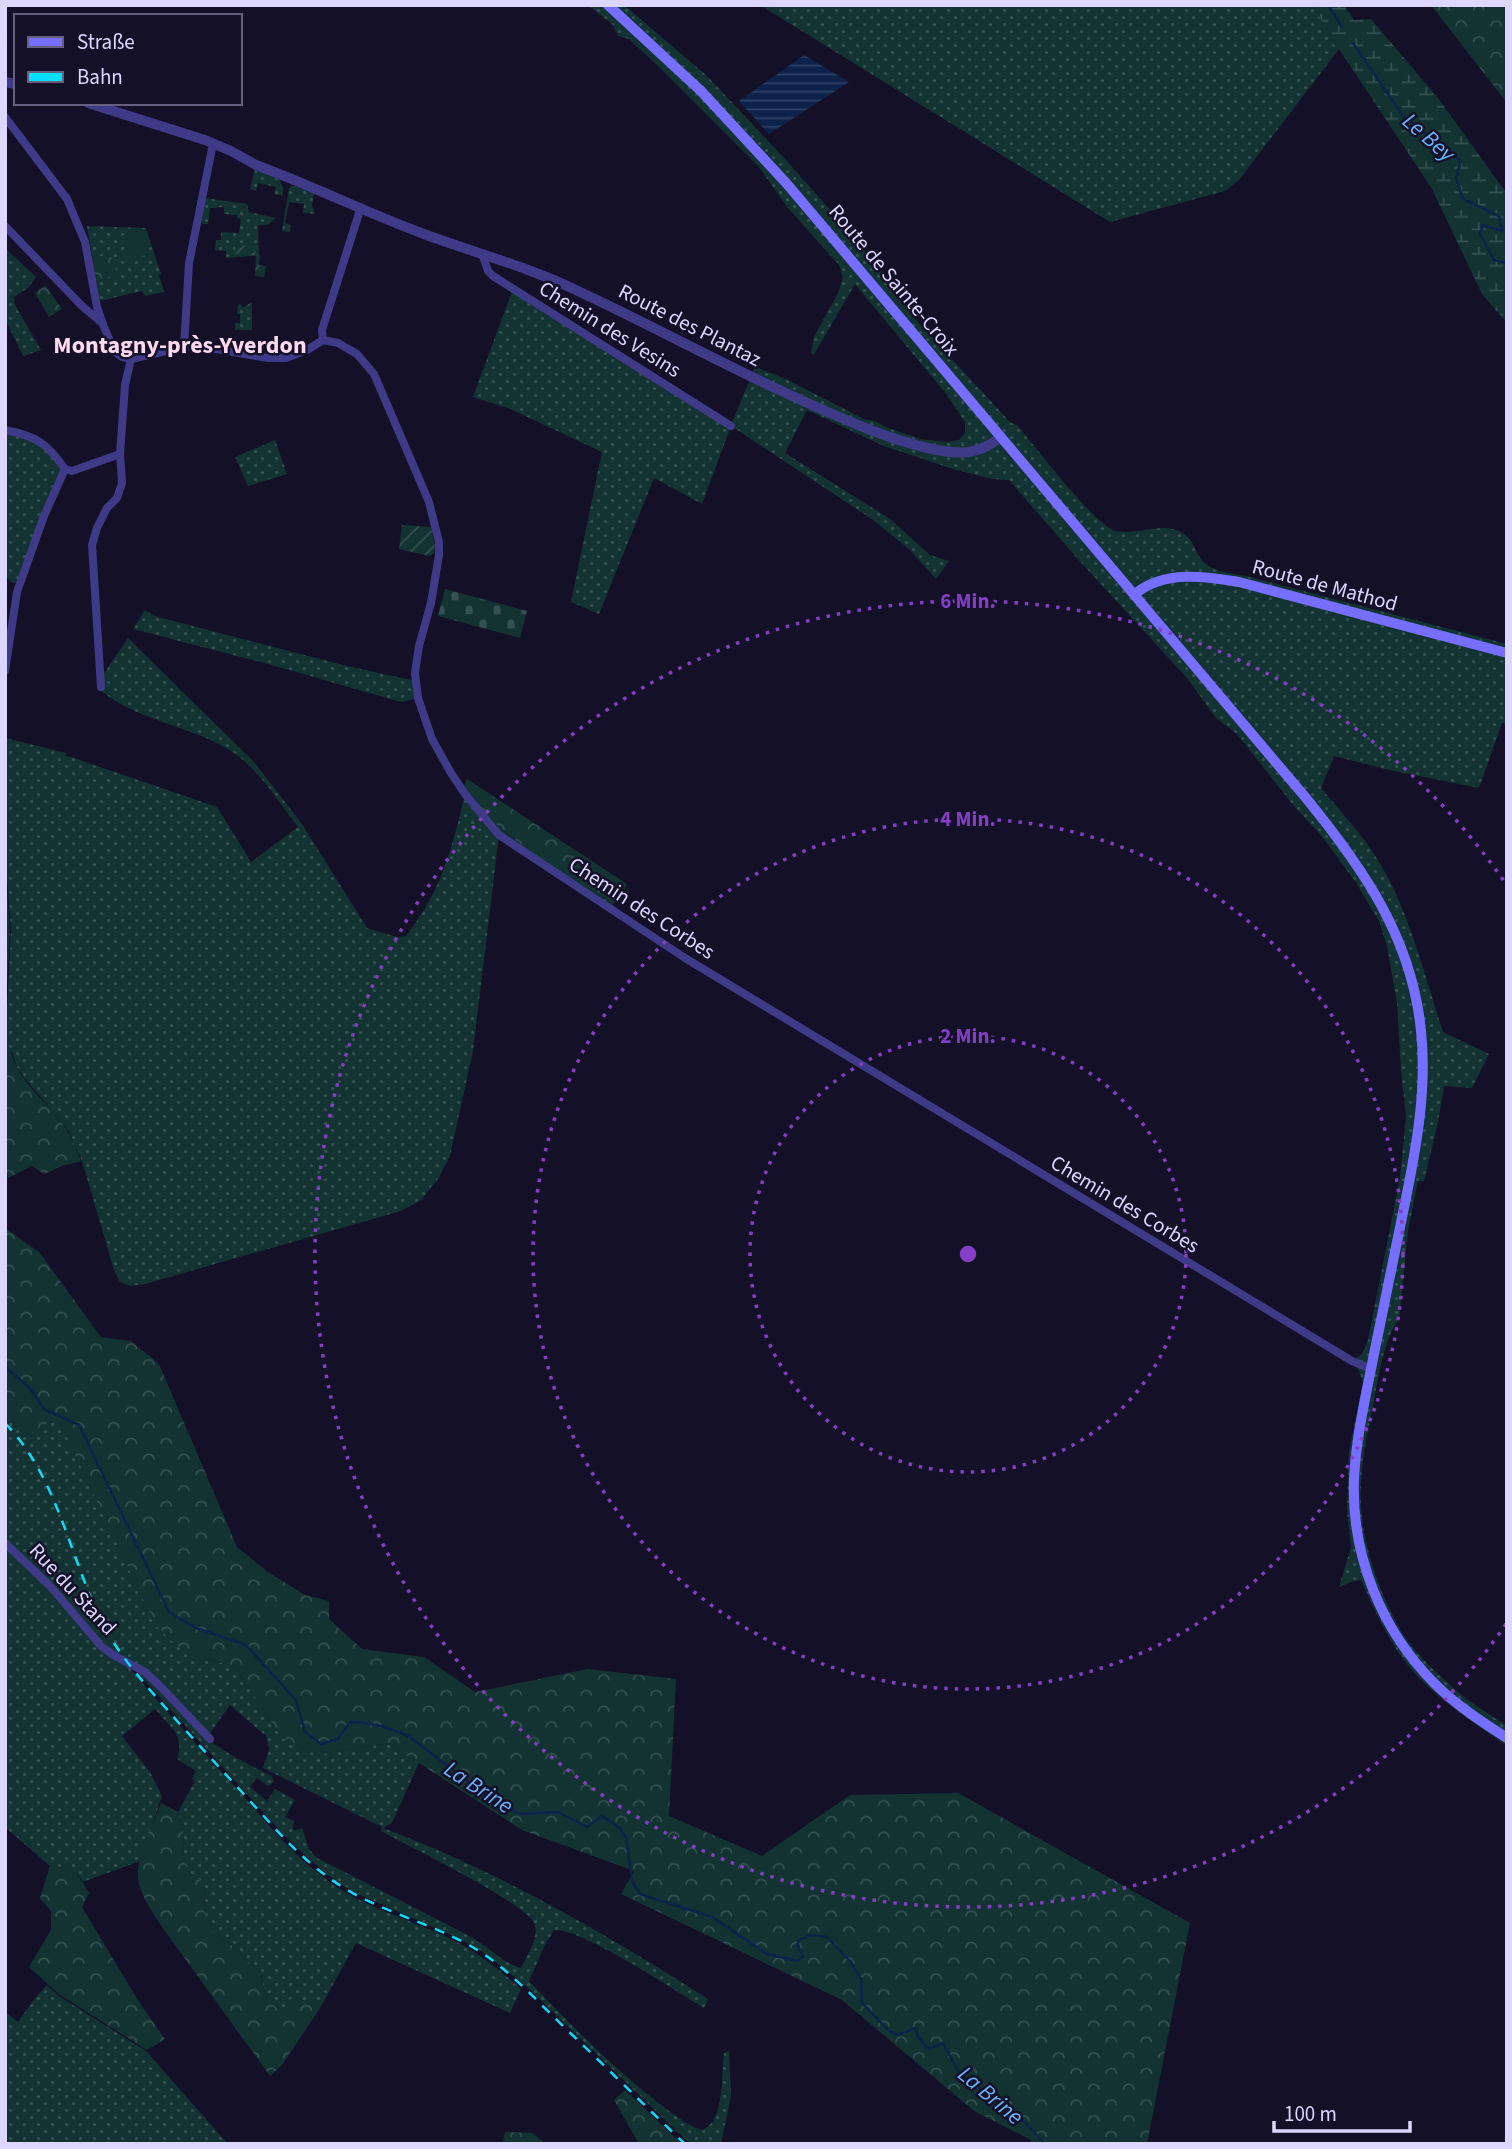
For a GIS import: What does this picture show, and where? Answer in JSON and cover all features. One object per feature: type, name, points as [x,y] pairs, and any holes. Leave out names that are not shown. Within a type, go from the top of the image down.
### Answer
[{"type":"main road","name":"Route de Sainte-Croix","points":[[607,5],[730,121],[787,184],[1341,841],[1388,914],[1415,992],[1422,1031],[1422,1094],[1412,1169],[1356,1451],[1354,1510],[1358,1542],[1369,1581],[1392,1629],[1423,1672],[1455,1701],[1507,1738]]},
{"type":"main road","name":"Route de Mathod","points":[[1135,594],[1147,584],[1201,575],[1239,582],[1507,653]]},
{"type":"street","name":"Route des Plantaz","points":[[94,105],[213,144],[256,165],[422,233],[574,289],[677,338],[760,382],[896,439],[956,453],[975,452],[989,447],[1001,437]]},
{"type":"street","points":[[5,117],[68,199],[85,242],[97,307],[116,352],[122,357],[131,359],[184,347],[286,358],[323,340],[322,330],[361,207]]},
{"type":"street","points":[[184,347],[188,276],[213,144]]},
{"type":"street","points":[[5,226],[82,306],[103,323]]},
{"type":"street","name":"Chemin des Vesins","points":[[482,253],[488,271],[493,276],[731,426]]},
{"type":"street","name":"Chemin des Corbes","points":[[323,340],[338,343],[357,354],[374,374],[429,502],[439,541],[439,555],[415,673],[418,698],[432,739],[451,773],[499,835],[685,958],[1352,1361],[1371,1369]]},
{"type":"street","points":[[101,687],[92,545],[97,528],[107,509],[117,498],[122,483],[120,454],[125,385],[131,359]]},
{"type":"street","points":[[5,430],[21,433],[50,448],[65,469],[72,471],[120,454]]},
{"type":"street","points":[[5,671],[18,592],[44,516],[65,469]]},
{"type":"street","name":"Rue du Stand","points":[[5,1543],[50,1586],[102,1647],[145,1672],[210,1739]]},
{"type":"green space","points":[[588,5],[624,5],[707,76],[848,230],[889,281],[912,316],[1010,422],[1018,426],[1080,501],[1107,526],[1125,532],[1159,528],[1176,530],[1189,539],[1203,561],[1220,571],[1507,644],[1507,724],[1502,723],[1479,788],[1334,756],[1321,788],[1364,840],[1395,892],[1411,931],[1443,1032],[1489,1054],[1472,1088],[1444,1086],[1424,1181],[1418,1181],[1408,1231],[1399,1320],[1389,1337],[1379,1374],[1364,1456],[1361,1507],[1370,1556],[1381,1589],[1403,1634],[1422,1658],[1458,1692],[1507,1726],[1507,1746],[1440,1697],[1410,1668],[1386,1632],[1361,1580],[1339,1587],[1351,1547],[1347,1511],[1349,1451],[1363,1383],[1352,1361],[1362,1354],[1368,1340],[1400,1178],[1406,1115],[1397,1003],[1387,946],[1379,921],[1355,881],[1321,835],[1294,806],[1237,734],[1216,718],[1187,678],[1009,480],[992,479],[953,469],[884,446],[807,410],[785,453],[890,519],[930,555],[949,561],[936,579],[910,550],[872,519],[731,426],[702,504],[654,478],[599,614],[571,602],[602,452],[508,408],[473,397],[513,289],[731,425],[755,367],[784,378],[866,420],[920,439],[948,442],[959,440],[965,433],[965,422],[947,395],[855,284],[813,356],[811,353],[814,337],[838,293],[843,278],[839,265],[788,208],[759,167],[657,65],[629,39],[618,36],[613,25]]},
{"type":"green space","points":[[760,5],[1312,5],[1339,49],[1239,180],[1225,191],[1110,222]]},
{"type":"green space","points":[[1312,5],[1344,5],[1354,20],[1371,19],[1438,98],[1507,194],[1507,323],[1482,294],[1432,189]]},
{"type":"green space","points":[[1431,5],[1507,5],[1507,103]]},
{"type":"green space","points":[[255,169],[280,180],[283,196],[274,194],[276,187],[258,183],[256,191],[250,189]]},
{"type":"green space","points":[[292,186],[314,194],[312,205],[315,214],[303,213],[304,204],[289,202],[285,223],[291,225],[290,232],[282,231],[289,188]]},
{"type":"green space","points":[[205,198],[247,204],[249,212],[276,218],[267,225],[258,225],[259,255],[226,258],[226,251],[215,250],[216,240],[221,240],[221,232],[239,233],[241,219],[237,218],[237,215],[224,214],[224,207],[210,208],[208,224],[203,224],[200,220]]},
{"type":"green space","points":[[87,226],[146,228],[164,292],[145,296],[142,291],[100,301]]},
{"type":"green space","points":[[141,230],[149,254],[129,260],[121,236]]},
{"type":"green space","points":[[254,244],[256,255],[237,257],[235,247]]},
{"type":"green space","points":[[5,248],[36,277],[28,288],[14,297],[15,305],[41,350],[23,356],[5,319]]},
{"type":"green space","points":[[106,255],[112,258],[117,273],[115,276],[96,280],[92,258]]},
{"type":"green space","points":[[256,255],[260,255],[259,265],[266,266],[264,277],[255,276]]},
{"type":"green space","points":[[45,285],[62,309],[49,317],[35,293]]},
{"type":"green space","points":[[252,302],[252,330],[235,330],[235,323],[240,323],[238,305],[243,308]]},
{"type":"green space","points":[[5,430],[38,441],[62,466],[17,582],[13,583],[5,571]]},
{"type":"green space","points":[[275,440],[287,474],[248,486],[235,457]]},
{"type":"green space","points":[[402,525],[431,527],[434,553],[429,556],[399,549]]},
{"type":"green space","points":[[445,589],[527,611],[520,638],[438,616]]},
{"type":"green space","points":[[145,610],[154,616],[416,681],[418,698],[401,702],[133,629]]},
{"type":"green space","points":[[128,638],[254,762],[302,824],[367,928],[397,937],[406,936],[419,918],[437,885],[450,851],[465,794],[464,785],[488,819],[537,857],[613,904],[613,911],[499,835],[473,1051],[450,1156],[438,1179],[421,1200],[401,1211],[130,1286],[120,1282],[114,1270],[82,1161],[68,1130],[23,1076],[12,1052],[5,1054],[5,861],[10,931],[7,1009],[11,930],[5,851],[5,738],[66,753],[65,755],[217,807],[251,862],[298,827],[259,776],[231,751],[215,742],[130,709],[100,690],[103,675]]},
{"type":"green space","points":[[467,779],[627,884],[621,898],[613,904],[537,857],[488,818],[464,786]]},
{"type":"green space","points":[[11,1052],[27,1083],[67,1130],[81,1161],[44,1174],[32,1166],[8,1178],[5,1166],[5,1054]]},
{"type":"green space","points":[[5,1228],[39,1252],[101,1337],[131,1341],[159,1364],[237,1547],[268,1572],[305,1595],[329,1601],[329,1619],[362,1649],[424,1657],[475,1692],[588,1669],[676,1679],[669,1816],[762,1856],[850,1795],[958,1793],[1190,1923],[1147,2144],[1031,2144],[1031,2140],[974,2111],[842,2000],[621,1894],[634,1871],[522,1830],[388,1743],[317,1755],[282,1738],[234,1666],[186,1654],[156,1626],[57,1417],[28,1435],[5,1417]]},
{"type":"green space","points":[[57,1416],[156,1626],[186,1654],[234,1666],[282,1738],[317,1755],[388,1743],[419,1763],[392,1823],[383,1828],[468,1864],[550,1905],[630,1950],[708,1999],[704,2008],[586,1939],[554,1930],[529,1981],[626,2076],[676,2116],[697,2128],[703,2130],[715,2117],[721,2096],[724,2053],[729,2051],[731,2096],[721,2144],[690,2144],[525,1985],[480,1950],[358,1894],[334,1880],[283,1834],[131,1665],[163,1691],[210,1741],[232,1756],[272,1776],[274,1782],[268,1786],[257,1778],[250,1787],[267,1801],[275,1789],[295,1800],[285,1817],[294,1821],[293,1830],[302,1828],[309,1849],[317,1858],[471,1937],[521,1968],[535,1934],[534,1923],[526,1914],[489,1889],[381,1831],[382,1827],[263,1768],[269,1749],[266,1736],[230,1705],[208,1736],[149,1675],[124,1661],[270,1827],[305,1862],[346,1892],[474,1952],[521,1989],[510,2013],[356,1943],[320,2008],[293,1996],[282,2013],[266,2000],[261,1974],[230,1944],[216,1937],[204,1910],[205,1884],[187,1871],[183,1849],[184,1835],[178,1812],[195,1781],[192,1779],[196,1771],[177,1759],[178,1737],[155,1709],[122,1736],[150,1772],[162,1796],[140,1861],[83,1882],[69,1870],[50,1866],[5,1827],[5,1417],[28,1435]]},
{"type":"green space","points":[[161,1803],[178,1812],[184,1835],[183,1849],[187,1871],[205,1884],[204,1910],[216,1937],[230,1944],[261,1974],[266,2000],[282,2012],[293,1996],[320,2008],[282,2065],[270,2076],[160,1924],[141,1891],[138,1879],[140,1861]]},
{"type":"green space","points":[[50,1866],[74,1873],[89,1893],[82,1907],[139,2002],[165,2039],[147,2050],[60,1995],[29,1967],[51,1930],[51,1911],[40,1898]]},
{"type":"green space","points":[[47,1985],[59,1996],[146,2051],[228,2144],[5,2144],[5,2012],[18,2022]]},
{"type":"green space","points":[[625,2090],[682,2144],[639,2144],[614,2100]]},
{"type":"green space","points":[[505,2132],[532,2133],[546,2144],[503,2144]]},
{"type":"water","points":[[804,55],[849,82],[769,134],[739,101]]},
{"type":"waterway","name":"Le Bey","points":[[1328,5],[1342,27]]},
{"type":"waterway","name":"Le Bey","points":[[1353,43],[1403,116],[1461,161],[1456,178],[1463,199],[1499,216],[1502,231],[1483,225],[1480,234],[1494,260],[1507,263]]},
{"type":"waterway","name":"La Brine","points":[[5,1367],[28,1386],[44,1409],[79,1425],[169,1612],[196,1628],[246,1645],[296,1700],[305,1732],[321,1744],[338,1739],[350,1722],[373,1724],[396,1731],[410,1737],[495,1802],[521,1814],[558,1812],[587,1827],[602,1816],[620,1828],[626,1838],[632,1881],[640,1894],[712,1917],[767,1954],[798,1961],[803,1956],[798,1941],[810,1935],[827,1937],[850,1961],[861,1979],[862,2003],[889,2031],[899,2035],[915,2028],[918,2037],[928,2049],[943,2043],[960,2075],[1015,2112],[1045,2144]]},
{"type":"railway","points":[[5,1423],[40,1471],[64,1525],[84,1581],[116,1647],[178,1722],[281,1835],[312,1865],[347,1890],[455,1938],[496,1963],[685,2144]]},
{"type":"district","name":"Montagny-près-Yverdon","points":[[180,345]]}]
